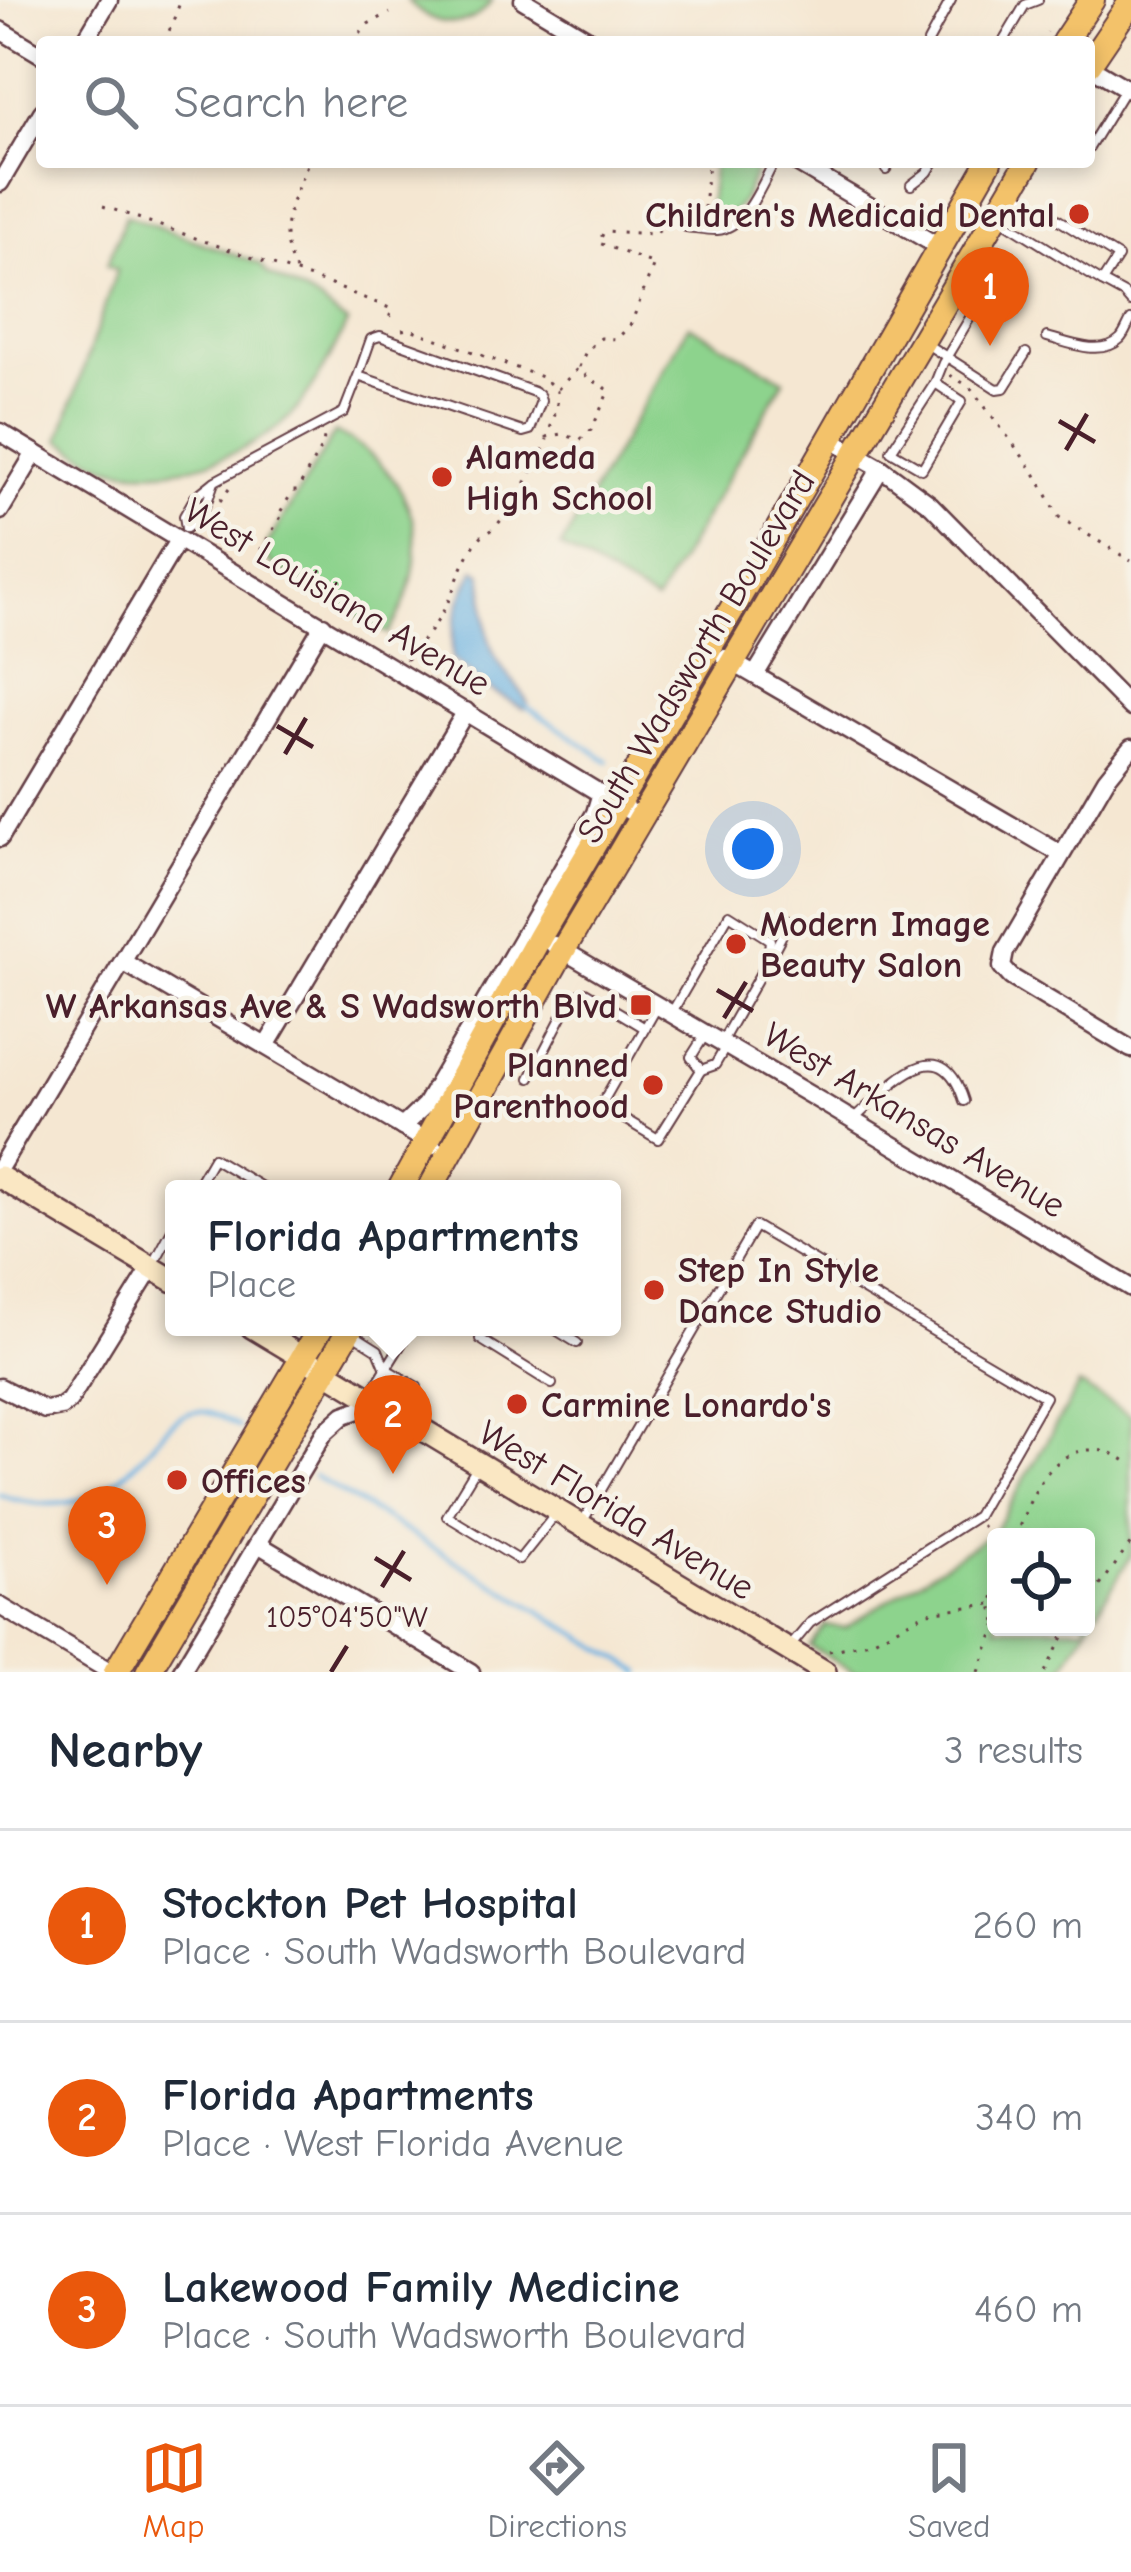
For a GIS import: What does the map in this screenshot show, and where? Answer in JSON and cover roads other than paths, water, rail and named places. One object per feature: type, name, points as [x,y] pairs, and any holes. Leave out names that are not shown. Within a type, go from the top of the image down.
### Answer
[{"type":"main road","points":[[1068,36],[1092,0]]},
{"type":"main road","points":[[1095,56],[1131,2]]},
{"type":"main road","name":"South Wadsworth Boulevard","points":[[405,1180],[609,799],[709,648],[985,168]]},
{"type":"main road","name":"South Wadsworth Boulevard","points":[[435,1180],[641,818],[744,669],[856,454],[1024,168]]},
{"type":"main road","points":[[920,344],[923,318],[949,261],[947,252],[938,247]]},
{"type":"main road","points":[[148,1672],[315,1365],[320,1336]]},
{"type":"main road","points":[[102,1669],[315,1365],[355,1336]]},
{"type":"street","points":[[88,36],[109,0]]},
{"type":"street","points":[[523,0],[582,36]]},
{"type":"street","points":[[0,30],[36,51]]},
{"type":"street","points":[[1095,69],[1128,89]]},
{"type":"street","points":[[0,183],[36,122]]},
{"type":"street","points":[[806,168],[938,247]]},
{"type":"street","name":"West Louisiana Avenue","points":[[0,432],[182,534],[641,818]]},
{"type":"street","points":[[830,439],[881,468],[945,518],[1131,708]]},
{"type":"street","points":[[0,511],[35,453]]},
{"type":"street","name":"South Wadsworth Boulevard","points":[[744,669],[881,468]]},
{"type":"street","points":[[0,838],[182,534]]},
{"type":"street","points":[[0,1167],[323,625]]},
{"type":"street","points":[[709,648],[1061,854]]},
{"type":"street","points":[[266,1046],[466,711]]},
{"type":"street","points":[[1131,748],[1106,779],[1061,854],[1002,967],[1011,977],[1131,1049]]},
{"type":"street","name":"South Wadsworth Boulevard","points":[[402,1127],[424,1105],[595,813],[609,799]]},
{"type":"street","name":"West Arkansas Avenue","points":[[539,936],[1131,1288]]},
{"type":"street","points":[[123,962],[449,1155]]},
{"type":"street","points":[[0,1177],[165,1275]]},
{"type":"street","points":[[0,1387],[45,1410],[69,1401],[152,1267]]},
{"type":"street","name":"West Florida Avenue","points":[[267,1336],[788,1649],[822,1663]]},
{"type":"street","points":[[181,1672],[318,1441],[328,1427],[373,1400]]},
{"type":"street","points":[[258,1544],[471,1672]]},
{"type":"street","points":[[0,1606],[102,1669]]},
{"type":"lane","points":[[931,36],[951,0]]},
{"type":"lane","points":[[1006,36],[1024,4],[1038,0]]},
{"type":"lane","points":[[1095,139],[1128,89]]},
{"type":"lane","points":[[686,227],[702,223],[721,230],[742,218],[771,168]]},
{"type":"lane","points":[[911,185],[930,168]]},
{"type":"lane","points":[[1011,190],[1118,256],[1102,282]]},
{"type":"lane","points":[[996,215],[1131,302]]},
{"type":"lane","points":[[918,467],[891,451],[977,306]]},
{"type":"lane","points":[[1047,337],[1083,347],[1104,347],[1119,340],[1131,320]]},
{"type":"lane","points":[[182,534],[196,523],[214,482],[344,412],[370,339],[380,336],[534,392],[541,401],[530,430],[523,432],[358,376]]},
{"type":"lane","points":[[920,344],[997,389],[1004,388],[1026,353]]},
{"type":"lane","points":[[902,483],[962,401],[934,383]]},
{"type":"lane","points":[[718,1040],[715,1065],[701,1070],[658,1139],[602,1105],[645,1028],[665,1010],[729,914],[770,940],[768,961]]},
{"type":"lane","points":[[701,1070],[691,1057],[718,1040],[782,937],[786,919]]},
{"type":"lane","points":[[530,1078],[572,997],[584,992],[645,1028]]},
{"type":"lane","points":[[853,1120],[905,1073],[928,1064],[945,1066],[956,1078],[964,1101]]},
{"type":"lane","points":[[200,1180],[213,1158],[250,1180]]},
{"type":"lane","points":[[581,1525],[755,1226],[1046,1397],[975,1518],[810,1623],[788,1649]]},
{"type":"lane","points":[[152,1267],[165,1243]]},
{"type":"lane","points":[[362,1336],[378,1350],[386,1369],[416,1388]]},
{"type":"lane","points":[[373,1400],[406,1336]]},
{"type":"lane","points":[[567,1336],[577,1342]]},
{"type":"lane","points":[[480,1339],[552,1384]]},
{"type":"lane","points":[[479,1464],[447,1516],[519,1560],[559,1511]]},
{"type":"water","points":[[475,570],[483,579],[491,648],[525,698],[524,709],[452,659],[457,613]]},
{"type":"waterway","points":[[526,706],[608,761]]},
{"type":"waterway","points":[[0,1495],[45,1504],[84,1498],[118,1479],[170,1425],[187,1414],[212,1414],[238,1427]]},
{"type":"waterway","points":[[314,1476],[641,1672]]},
{"type":"place","name":"Children's Medicaid Dental","points":[[1079,214]]},
{"type":"place","name":"Stockton Pet Hospital","points":[[990,346]]},
{"type":"place","name":"Alameda High School","points":[[442,477]]},
{"type":"place","name":"Modern Image Beauty Salon","points":[[736,944]]},
{"type":"place","name":"W Arkansas Ave & S Wadsworth Blvd","points":[[641,1005]]},
{"type":"place","name":"Planned Parenthood","points":[[653,1085]]},
{"type":"place","name":"Step In Style Dance Studio","points":[[654,1290]]},
{"type":"place","name":"Carmine Lonardo's","points":[[517,1404]]},
{"type":"place","name":"Florida Apartments","points":[[393,1474]]},
{"type":"place","name":"Offices","points":[[177,1480]]},
{"type":"place","name":"Lakewood Family Medicine","points":[[107,1585]]}]
